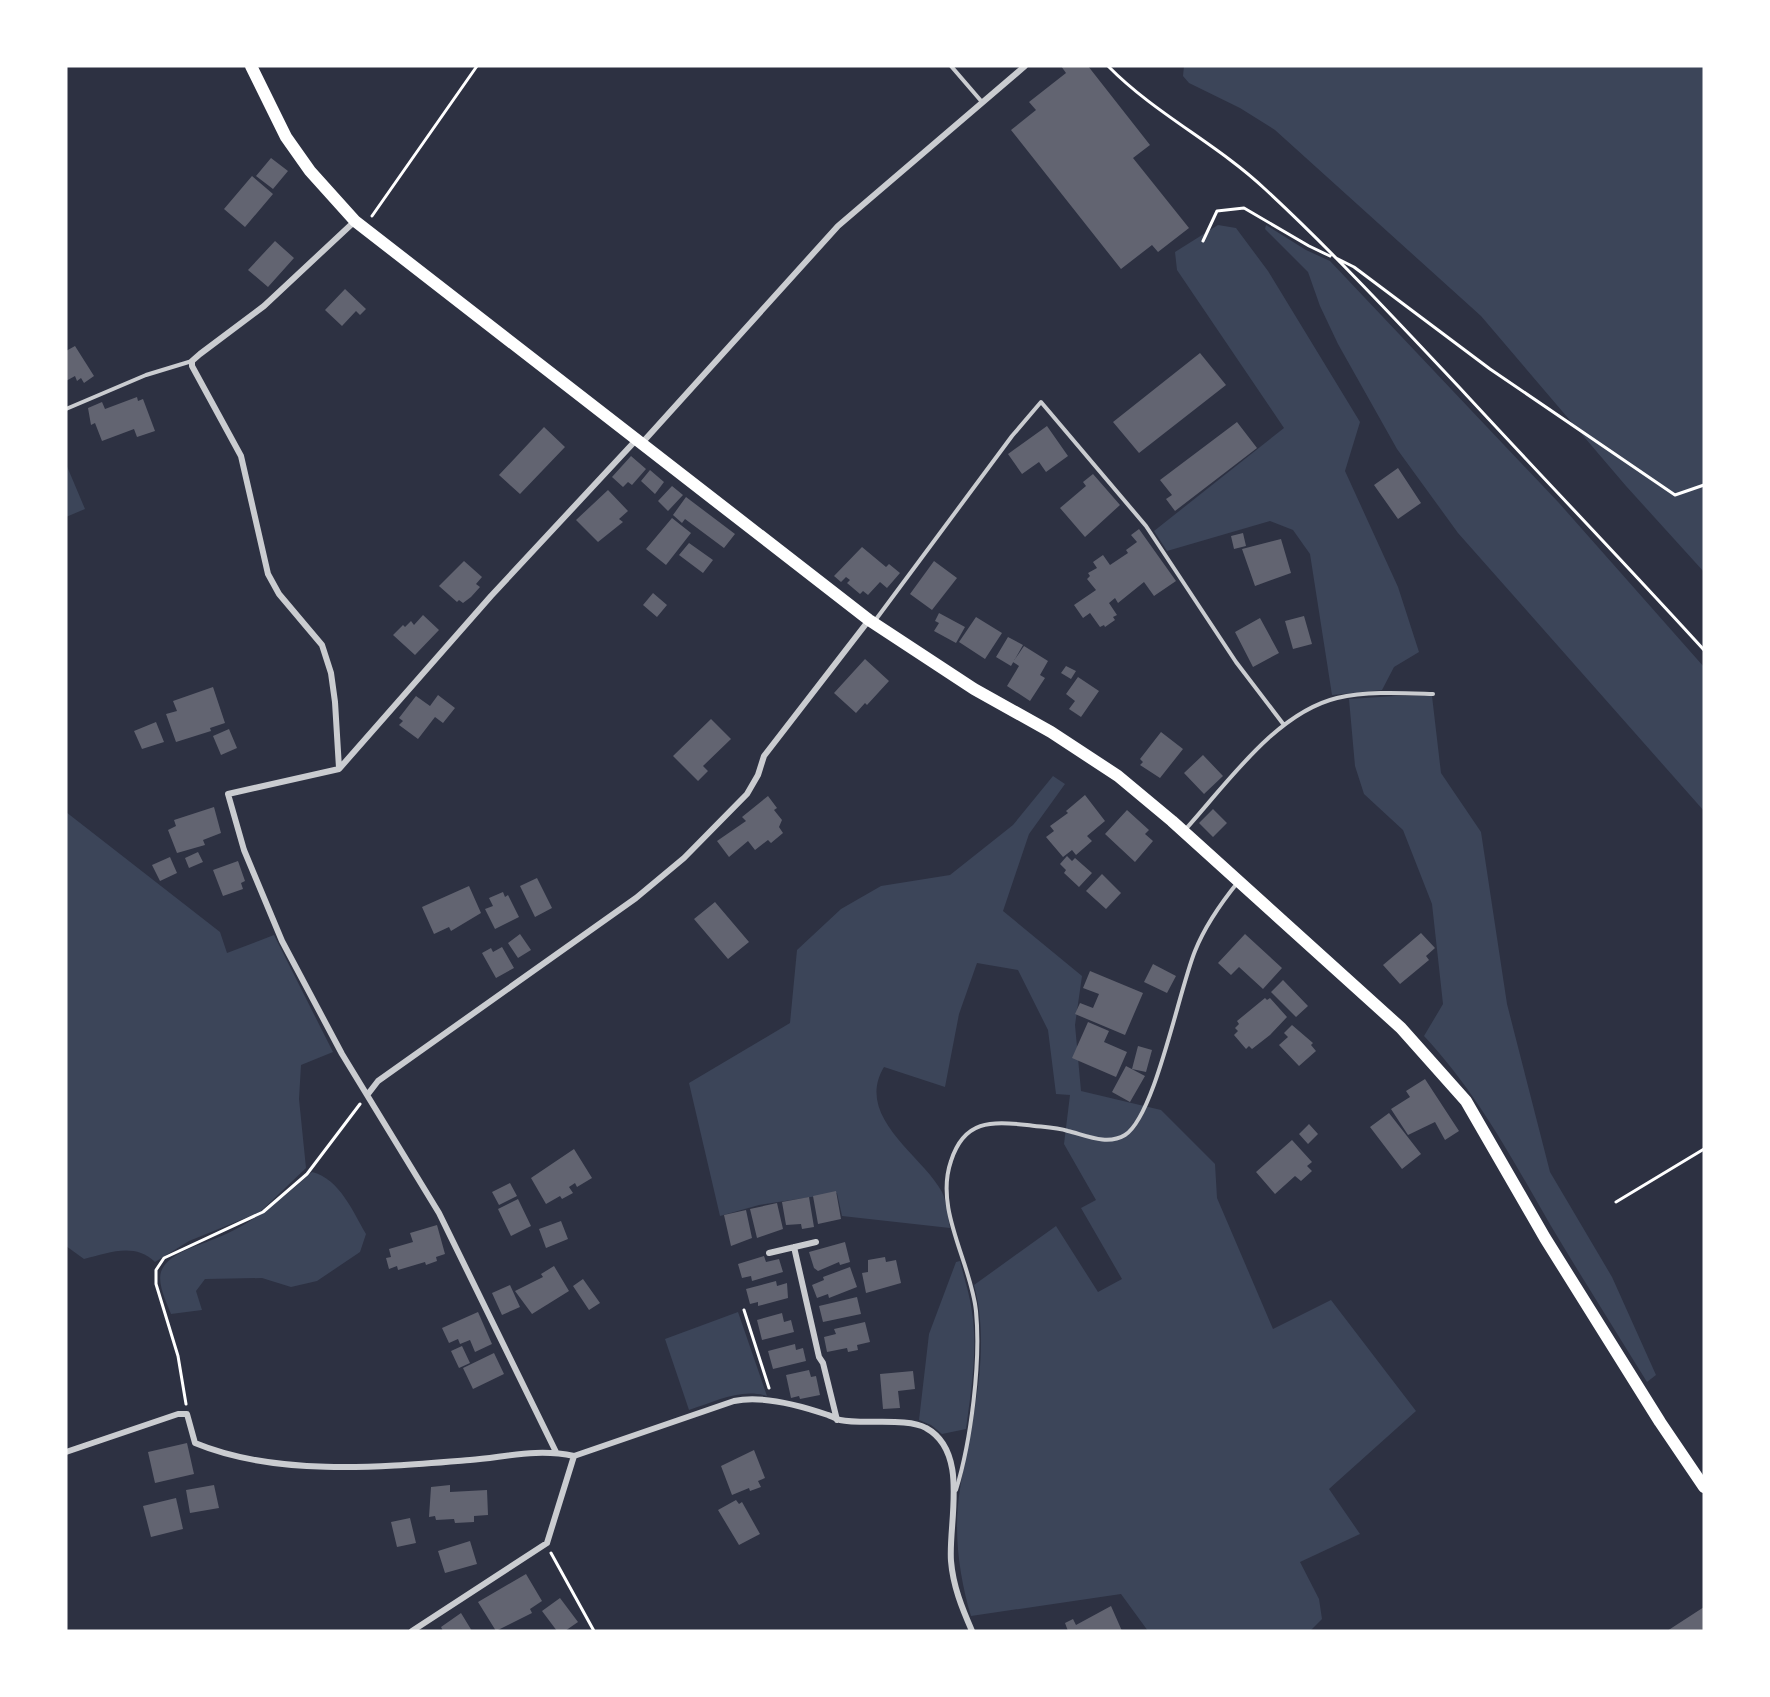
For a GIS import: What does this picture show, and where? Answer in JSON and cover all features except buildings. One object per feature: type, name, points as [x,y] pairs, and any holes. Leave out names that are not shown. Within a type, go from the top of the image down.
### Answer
[{"type":"main road","points":[[251,66],[286,137],[310,171],[359,224],[871,621],[974,689],[1051,732],[1118,776],[1184,831],[1401,1028],[1466,1101],[1545,1238],[1660,1422],[1704,1487]]},
{"type":"street","points":[[556,1452],[439,1213],[342,1054],[270,917],[244,850],[228,794],[339,769],[491,597],[640,441],[838,226],[1025,66]]},
{"type":"street","points":[[339,769],[335,702],[331,673],[322,645],[279,594],[264,564],[248,478],[241,456],[192,366],[192,361],[264,306],[359,224]]},
{"type":"street","points":[[368,1094],[378,1081],[636,898],[684,858],[747,794],[758,775],[764,756],[871,621]]},
{"type":"street","points":[[769,1253],[816,1242]]},
{"type":"street","points":[[794,1247],[819,1357],[823,1363],[837,1420]]},
{"type":"street","points":[[66,1452],[178,1414],[187,1414],[195,1443],[220,1453],[310,1466],[386,1467],[487,1459],[521,1452],[556,1452],[574,1456],[734,1401],[749,1398],[828,1415],[837,1420],[889,1422],[926,1427],[942,1443],[951,1466],[954,1493],[951,1560],[958,1599],[972,1631]]},
{"type":"street","points":[[412,1631],[547,1543],[574,1456]]},
{"type":"lane","points":[[951,66],[982,103]]},
{"type":"lane","points":[[66,409],[146,375],[192,361]]},
{"type":"lane","points":[[871,621],[1012,436],[1041,402],[1146,526],[1236,662],[1284,725]]},
{"type":"lane","points":[[1184,831],[1270,736],[1310,708],[1337,698],[1374,693],[1433,694]]},
{"type":"lane","points":[[954,1493],[966,1458],[976,1308],[949,1205],[946,1178],[952,1158],[964,1136],[975,1127],[997,1122],[1066,1130],[1098,1139],[1110,1140],[1125,1135],[1141,1119],[1160,1070],[1178,998],[1196,950],[1210,921],[1238,882]]},
{"type":"path","points":[[359,224],[403,174],[477,66]]},
{"type":"path","points":[[1108,66],[1128,86],[1183,126],[1211,143],[1265,188],[1402,325],[1704,650]]},
{"type":"path","points":[[1203,242],[1216,211],[1244,208],[1309,246],[1354,267],[1490,369],[1675,495],[1704,485]]},
{"type":"path","points":[[187,1414],[178,1356],[156,1284],[156,1270],[164,1258],[263,1212],[307,1174],[368,1094]]},
{"type":"path","points":[[1616,1202],[1704,1149]]},
{"type":"path","points":[[744,1310],[774,1403]]},
{"type":"path","points":[[547,1543],[594,1631]]},
{"type":"shaded area","points":[[1184,66],[1704,66],[1704,572],[1626,486],[1481,316],[1275,130],[1240,108],[1189,83],[1183,76]]},
{"type":"shaded area","points":[[1218,225],[1236,228],[1268,271],[1360,422],[1345,471],[1398,587],[1419,652],[1394,667],[1382,690],[1332,695],[1310,554],[1293,530],[1270,521],[1167,551],[1154,531],[1284,428],[1177,270],[1175,252]]},
{"type":"shaded area","points":[[1266,225],[1306,250],[1330,261],[1559,503],[1704,667],[1704,811],[1458,533],[1397,449],[1338,344],[1320,306],[1308,272],[1265,229]]},
{"type":"shaded area","points":[[66,464],[85,509],[66,517]]},
{"type":"shaded area","points":[[1432,696],[1441,773],[1481,832],[1507,1004],[1550,1172],[1612,1277],[1656,1375],[1647,1382],[1493,1127],[1461,1080],[1424,1036],[1443,1004],[1432,904],[1403,830],[1364,794],[1355,766],[1349,699]]},
{"type":"shaded area","points":[[1053,776],[1065,784],[1029,834],[1003,911],[1082,976],[1075,1025],[1081,1091],[1161,1110],[1215,1164],[1217,1198],[1273,1329],[1331,1300],[1416,1411],[1329,1489],[1360,1534],[1300,1562],[1319,1599],[1322,1619],[1310,1631],[1148,1631],[1121,1594],[971,1616],[960,1569],[957,1521],[980,1362],[979,1310],[974,1285],[1056,1226],[1098,1292],[1122,1279],[1081,1208],[1096,1200],[1064,1144],[1070,1095],[1056,1094],[1048,1030],[1018,970],[977,963],[959,1014],[945,1087],[884,1067],[877,1085],[878,1102],[884,1119],[942,1192],[950,1228],[842,1216],[837,1193],[759,1205],[720,1216],[689,1083],[790,1023],[797,950],[841,909],[881,886],[950,875],[1013,825]]},
{"type":"shaded area","points":[[66,812],[220,932],[227,953],[274,935],[333,1052],[301,1065],[299,1099],[306,1168],[260,1212],[189,1241],[155,1262],[139,1252],[130,1251],[112,1252],[84,1259],[66,1246]]},
{"type":"shaded area","points":[[312,1172],[322,1176],[338,1189],[351,1207],[366,1234],[360,1252],[317,1281],[291,1287],[262,1278],[205,1279],[196,1291],[202,1310],[171,1314],[160,1277],[168,1261],[184,1251],[224,1235],[251,1220],[276,1203]]},
{"type":"shaded area","points":[[960,1261],[974,1326],[972,1385],[966,1429],[942,1434],[931,1425],[919,1420],[929,1334],[956,1262]]},
{"type":"shaded area","points":[[738,1312],[767,1396],[737,1395],[689,1410],[665,1339]]}]
